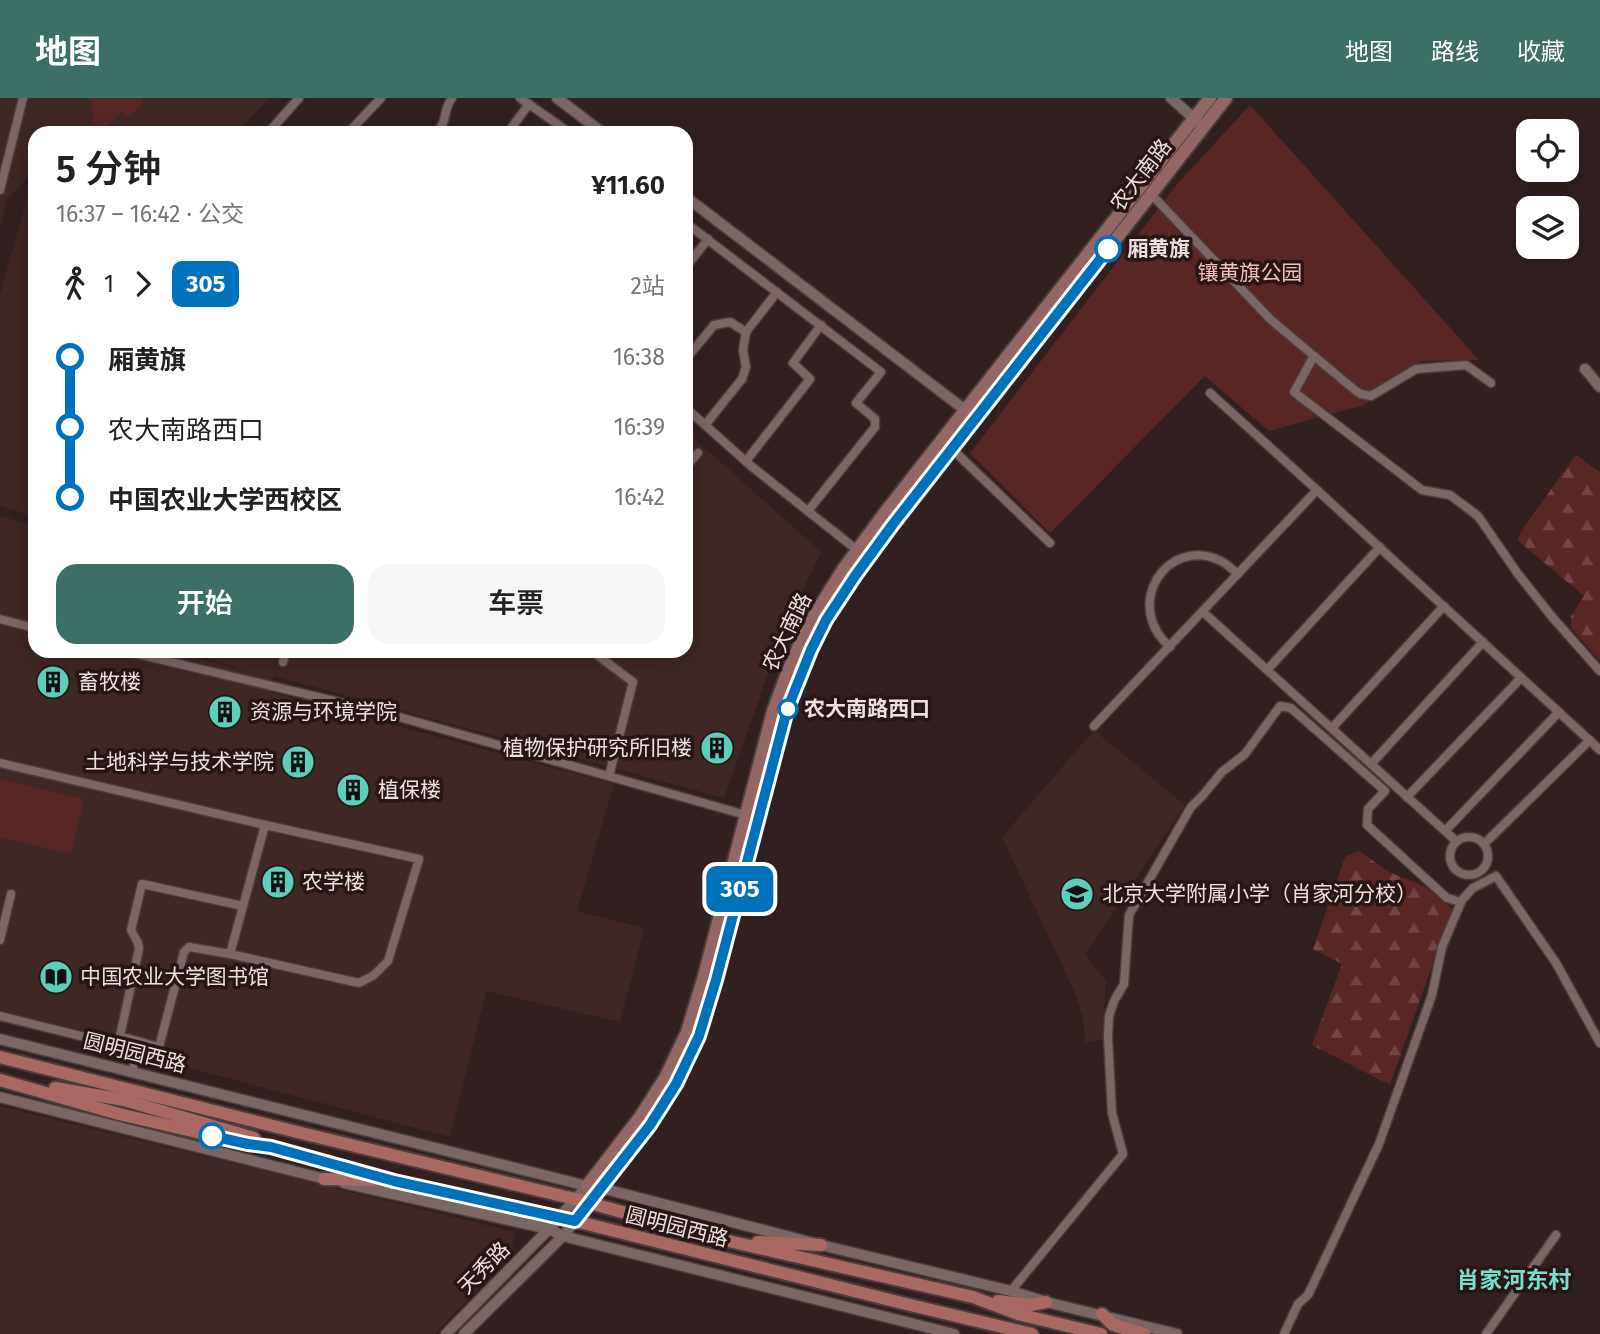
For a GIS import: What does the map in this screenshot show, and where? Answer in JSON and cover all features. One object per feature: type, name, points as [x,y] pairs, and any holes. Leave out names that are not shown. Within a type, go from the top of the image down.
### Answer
[{"type":"main road","name":"农大南路","points":[[601,1188],[650,1125],[676,1084],[699,1036],[787,710],[826,620],[855,576],[1151,194],[1199,122],[1210,98]]},
{"type":"main road","name":"农大南路","points":[[587,1186],[640,1117],[665,1078],[687,1032],[773,711],[815,614],[857,550],[965,410],[1199,122],[1226,98]]},
{"type":"main road","name":"圆明园西路","points":[[0,1057],[575,1199],[724,1240],[973,1297],[1018,1314],[1101,1334]]},
{"type":"main road","name":"圆明园西路","points":[[0,1080],[26,1087],[57,1088],[124,1100],[256,1138],[271,1147],[394,1181],[560,1217],[1032,1334]]},
{"type":"main road","points":[[324,1179],[394,1181]]},
{"type":"main road","points":[[724,1240],[821,1245]]},
{"type":"main road","points":[[973,1297],[1031,1305],[1046,1302]]},
{"type":"main road","points":[[1102,1314],[1113,1325],[1144,1334]]},
{"type":"main road","points":[[960,1318],[994,1334]]},
{"type":"street","points":[[0,190],[23,98]]},
{"type":"street","points":[[274,126],[299,98]]},
{"type":"street","points":[[355,126],[382,98]]},
{"type":"street","points":[[443,126],[447,104],[452,98]]},
{"type":"street","points":[[520,98],[560,126]]},
{"type":"street","points":[[557,98],[594,126]]},
{"type":"street","points":[[1171,98],[1199,122]]},
{"type":"street","points":[[513,126],[529,103]]},
{"type":"street","points":[[1151,194],[1270,318],[1356,391],[1370,396],[1416,369],[1466,365],[1491,383]]},
{"type":"street","points":[[693,202],[965,410]]},
{"type":"street","points":[[693,228],[881,372],[856,403],[875,419],[875,427],[808,511]]},
{"type":"street","points":[[693,258],[708,239]]},
{"type":"street","points":[[705,425],[742,379],[746,367],[743,351],[746,332],[778,292]]},
{"type":"street","points":[[693,350],[713,325],[730,322],[746,332]]},
{"type":"street","points":[[746,461],[810,379],[793,363],[821,325]]},
{"type":"street","points":[[1314,356],[1294,391],[1422,489],[1450,495],[1478,516],[1518,574],[1600,671]]},
{"type":"street","points":[[1585,369],[1600,387]]},
{"type":"street","points":[[1210,393],[1600,749]]},
{"type":"street","points":[[693,414],[746,461],[857,550]]},
{"type":"street","points":[[952,449],[1051,543]]},
{"type":"street","points":[[693,459],[698,453]]},
{"type":"street","points":[[1094,726],[1317,490]]},
{"type":"street","points":[[1267,670],[1380,547]]},
{"type":"street","points":[[1170,647],[1156,631],[1150,616],[1149,600],[1153,584],[1162,571],[1175,561],[1190,556],[1206,556],[1222,561],[1238,574]]},
{"type":"street","points":[[1332,728],[1444,606]]},
{"type":"street","points":[[1203,612],[1456,841]]},
{"type":"street","points":[[0,619],[28,626]]},
{"type":"street","points":[[1371,764],[1483,642]]},
{"type":"street","points":[[154,658],[385,713],[746,815]]},
{"type":"street","points":[[283,662],[284,658]]},
{"type":"street","points":[[601,658],[633,682],[608,776]]},
{"type":"street","points":[[1407,797],[1521,678]]},
{"type":"street","points":[[1011,1291],[1123,1154],[1112,1113],[1108,1037],[1109,1016],[1124,984],[1129,915],[1191,807],[1222,772],[1245,754],[1280,706],[1291,708],[1385,791],[1368,809],[1367,825],[1447,898],[1461,902]]},
{"type":"street","points":[[1445,831],[1559,712]]},
{"type":"street","points":[[1484,844],[1590,740]]},
{"type":"street","points":[[0,762],[419,859],[388,961],[374,975],[359,983],[189,947],[184,952],[159,1047],[139,1046],[0,1016]]},
{"type":"street","points":[[230,954],[265,825]]},
{"type":"street","points":[[1474,837],[1484,844],[1488,855],[1484,867],[1474,875],[1455,870],[1450,858],[1452,846],[1456,841],[1474,837]]},
{"type":"street","points":[[1484,867],[1496,876],[1556,963],[1600,1043]]},
{"type":"street","points":[[1284,1334],[1298,1304],[1308,1295],[1379,1144],[1432,995],[1442,947],[1461,902],[1473,888],[1496,876]]},
{"type":"street","points":[[139,1046],[120,1036],[139,949],[131,930],[142,884],[243,906]]},
{"type":"street","points":[[0,940],[11,894]]},
{"type":"street","name":"圆明园西路","points":[[0,1039],[1177,1334]]},
{"type":"street","points":[[132,1072],[139,1046]]},
{"type":"street","points":[[0,1097],[324,1179],[549,1229]]},
{"type":"street","name":"天秀路","points":[[446,1334],[549,1229],[587,1186]]},
{"type":"street","name":"天秀路","points":[[464,1334],[563,1236],[601,1188]]},
{"type":"street","name":"圆明园西路","points":[[549,1229],[563,1236],[954,1334]]},
{"type":"street","points":[[1486,1334],[1556,1235]]},
{"type":"street","points":[[473,1325],[482,1334]]},
{"type":"shaded area","points":[[0,98],[270,98],[243,126],[28,126],[28,177],[7,200],[0,229]]},
{"type":"shaded area","points":[[28,195],[28,515],[0,506],[0,295]]},
{"type":"shaded area","points":[[693,437],[821,552],[782,634],[724,798],[274,676],[269,692],[614,784],[577,911],[644,928],[620,1022],[486,991],[450,1137],[0,1018],[0,516],[28,524],[28,658],[197,658],[247,670],[205,658],[693,658]]},
{"type":"shaded area","name":"北京大学附属小学（肖家河分校）","points":[[1094,730],[1185,805],[1085,955],[1106,981],[1103,1039],[1085,1043],[1083,1017],[1075,993],[1002,837]]},
{"type":"shaded area","points":[[0,1106],[515,1232],[511,1253],[435,1334],[0,1334]]},
{"type":"green space","points":[[89,98],[140,98],[143,102],[128,118],[121,112],[108,126],[89,126],[93,122],[92,101]]},
{"type":"green space","name":"镶黄旗公园","points":[[1250,105],[1479,360],[1422,361],[1364,405],[1269,431],[1205,376],[1050,533],[970,453],[1178,183]]},
{"type":"green space","points":[[1576,455],[1600,472],[1600,661],[1571,628],[1571,616],[1584,596],[1517,540]]},
{"type":"green space","points":[[0,779],[84,799],[71,854],[0,837]]},
{"type":"green space","points":[[1359,851],[1389,872],[1426,887],[1452,909],[1390,1085],[1312,1045],[1342,964],[1313,949],[1345,857]]},
{"type":"bus line","name":"305","points":[[212,1136],[271,1147],[394,1181],[575,1221],[650,1125],[676,1084],[699,1036],[787,710],[826,620],[893,524],[1108,249]]},
{"type":"place","name":"厢黄旗","points":[[1108,249]]},
{"type":"place","name":"畜牧楼","points":[[53,682]]},
{"type":"place","name":"农大南路西口","points":[[788,709]]},
{"type":"place","name":"资源与环境学院","points":[[225,712]]},
{"type":"place","name":"植物保护研究所旧楼","points":[[717,748]]},
{"type":"place","name":"土地科学与技术学院","points":[[298,762]]},
{"type":"place","name":"植保楼","points":[[353,790]]},
{"type":"place","name":"农学楼","points":[[278,882]]},
{"type":"place","name":"北京大学附属小学（肖家河分校）","points":[[1077,894]]},
{"type":"place","name":"中国农业大学图书馆","points":[[56,977]]},
{"type":"district","name":"肖家河东村","points":[[1514,1280]]}]
